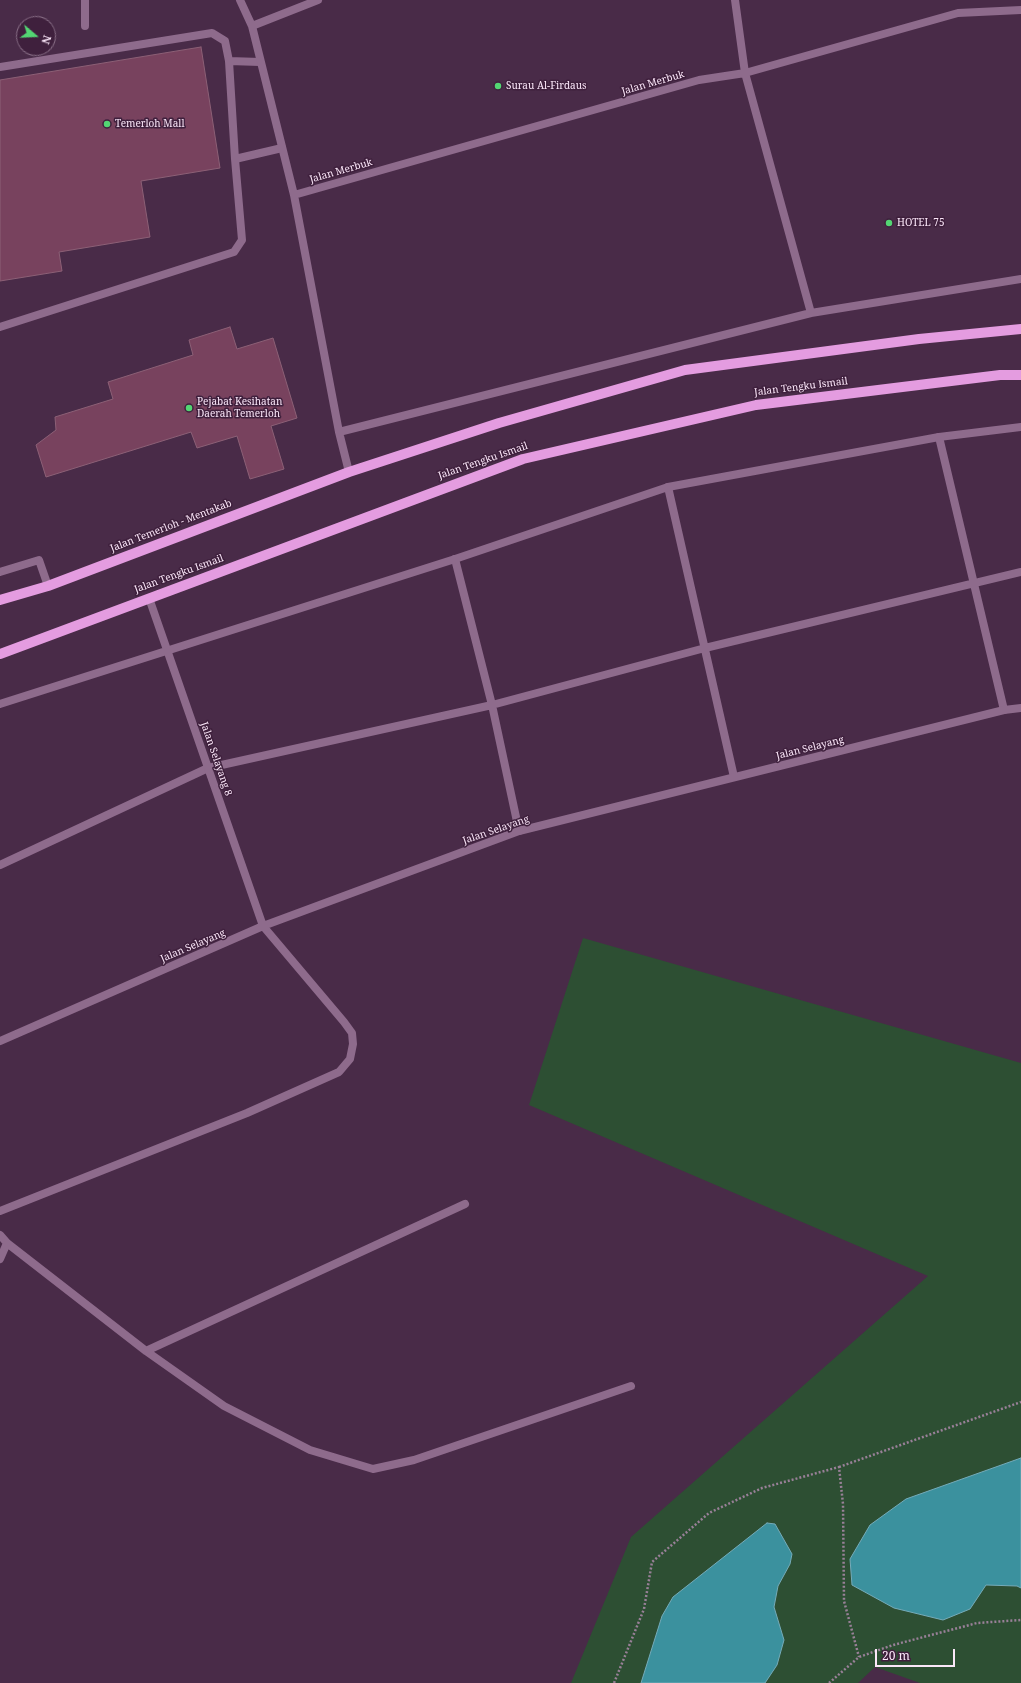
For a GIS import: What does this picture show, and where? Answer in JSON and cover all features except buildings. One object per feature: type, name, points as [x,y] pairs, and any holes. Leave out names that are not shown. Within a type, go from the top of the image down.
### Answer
[{"type":"main road","points":[[349,472],[499,422],[685,370],[919,339],[1021,329]]},
{"type":"main road","name":"Jalan Tengku Ismail","points":[[0,654],[523,459],[756,405],[1000,375],[1021,375]]},
{"type":"main road","name":"Jalan Temerloh - Mentakab","points":[[0,600],[48,586],[349,472]]},
{"type":"street","points":[[85,0],[85,26]]},
{"type":"street","points":[[240,0],[252,26],[294,195],[339,432],[349,472]]},
{"type":"street","points":[[252,26],[318,0]]},
{"type":"street","points":[[735,0],[745,72],[811,313]]},
{"type":"street","name":"Jalan Merbuk","points":[[294,195],[698,80],[745,72],[958,13],[1021,10]]},
{"type":"street","points":[[0,67],[212,33],[225,41],[229,61],[242,240],[234,252],[0,327]]},
{"type":"street","points":[[229,61],[260,62]]},
{"type":"street","points":[[235,159],[282,148]]},
{"type":"street","points":[[339,432],[811,313],[1021,279]]},
{"type":"street","points":[[0,704],[455,559],[668,487],[939,437],[1021,427]]},
{"type":"street","points":[[939,437],[975,583],[1004,710]]},
{"type":"street","points":[[668,487],[734,777]]},
{"type":"street","points":[[455,559],[492,705],[519,831]]},
{"type":"street","points":[[0,572],[39,560],[48,586]]},
{"type":"street","points":[[0,865],[208,768],[492,705],[705,648],[1021,572]]},
{"type":"street","name":"Jalan Selayang 8","points":[[149,598],[264,926]]},
{"type":"street","name":"Jalan Selayang","points":[[0,1041],[264,926],[519,831],[1004,710],[1021,708]]},
{"type":"street","points":[[0,1211],[247,1114],[339,1072],[350,1059],[353,1044],[352,1033],[264,926]]},
{"type":"street","points":[[146,1351],[465,1204]]},
{"type":"street","points":[[0,1235],[7,1243],[146,1351],[224,1406],[310,1450],[373,1469],[414,1460],[631,1386]]},
{"type":"street","points":[[0,1259],[7,1243]]},
{"type":"path","points":[[614,1683],[644,1609],[652,1562],[709,1513],[762,1488],[839,1467],[1021,1402]]},
{"type":"path","points":[[839,1467],[843,1504],[844,1601],[859,1656]]},
{"type":"path","points":[[829,1683],[859,1656],[893,1645],[977,1623],[1021,1620]]},
{"type":"shaded area","points":[[583,938],[1021,1063],[1021,1683],[920,1683],[875,1667],[858,1683],[571,1683],[631,1537],[928,1276],[529,1105]]},
{"type":"shaded area","points":[[1021,1458],[1021,1588],[1017,1586],[986,1585],[970,1609],[943,1620],[894,1608],[852,1585],[850,1559],[870,1525],[906,1499]]},
{"type":"shaded area","points":[[767,1523],[775,1524],[792,1554],[790,1564],[778,1586],[774,1607],[784,1640],[777,1665],[765,1683],[641,1683],[662,1616],[673,1597]]},
{"type":"place","name":"Surau Al-Firdaus","points":[[498,86]]},
{"type":"place","name":"Temerloh Mall","points":[[107,124]]},
{"type":"place","name":"HOTEL 75","points":[[889,223]]},
{"type":"place","name":"Pejabat Kesihatan Daerah Temerloh","points":[[189,408]]}]
